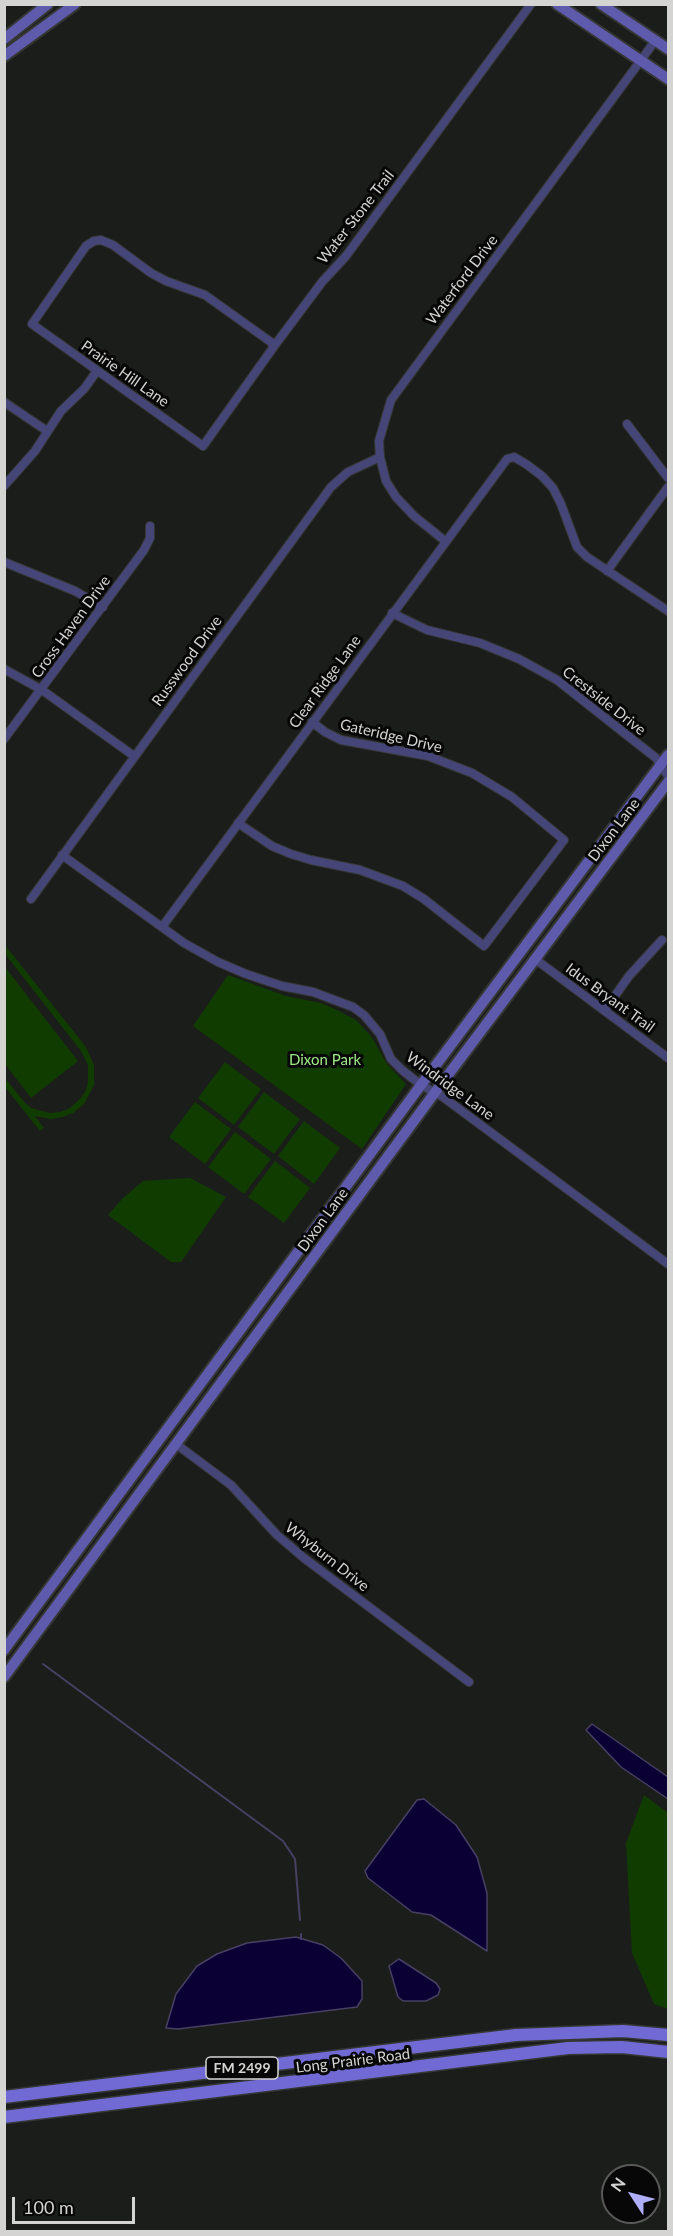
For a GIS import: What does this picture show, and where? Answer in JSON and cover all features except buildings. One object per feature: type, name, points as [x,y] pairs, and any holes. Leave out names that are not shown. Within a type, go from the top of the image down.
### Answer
[{"type":"main road","points":[[4,39],[48,4]]},
{"type":"main road","points":[[4,56],[75,4]]},
{"type":"main road","points":[[557,4],[669,79]]},
{"type":"main road","points":[[601,4],[669,49]]},
{"type":"main road","name":"Dixon Lane","points":[[4,1650],[421,1085],[666,761]]},
{"type":"main road","name":"Dixon Lane","points":[[4,1677],[436,1091],[669,782]]},
{"type":"main road","points":[[71,1562],[83,1571]]},
{"type":"main road","name":"Long Prairie Road","points":[[4,2097],[516,2035],[623,2031],[669,2035]]},
{"type":"main road","name":"Long Prairie Road","points":[[4,2117],[568,2049],[622,2047],[669,2052]]},
{"type":"main road","points":[[390,2050],[392,2071]]},
{"type":"street","name":"Water Stone Trail","points":[[204,446],[275,345],[322,282],[346,256],[531,4]]},
{"type":"street","name":"Waterford Drive","points":[[445,541],[414,516],[396,497],[387,480],[378,441],[391,400],[655,40]]},
{"type":"street","name":"Prairie Hill Lane","points":[[204,446],[32,324],[86,246],[97,240],[107,242],[151,273],[205,295],[275,345]]},
{"type":"street","points":[[4,486],[35,451],[61,411],[84,389],[97,371]]},
{"type":"street","points":[[4,402],[47,431]]},
{"type":"street","points":[[627,424],[669,478]]},
{"type":"street","name":"Russwood Drive","points":[[31,899],[331,487],[348,472],[380,457]]},
{"type":"street","name":"Clear Ridge Lane","points":[[162,927],[503,461],[514,457],[542,476],[553,488],[578,547],[607,571]]},
{"type":"street","points":[[669,487],[607,571],[669,611]]},
{"type":"street","name":"Cross Haven Drive","points":[[4,739],[144,550],[150,538],[150,526]]},
{"type":"street","points":[[4,562],[75,591],[103,607]]},
{"type":"street","name":"Crestside Drive","points":[[392,613],[427,630],[480,643],[519,659],[557,680],[666,761]]},
{"type":"street","points":[[4,669],[42,690],[134,756]]},
{"type":"street","name":"Gateridge Drive","points":[[238,823],[272,846],[291,854],[311,861],[360,870],[403,886],[424,899],[484,946],[564,840],[512,797],[472,773],[428,756],[341,740],[312,722]]},
{"type":"street","points":[[666,761],[669,776]]},
{"type":"street","name":"Windridge Lane","points":[[62,855],[184,943],[246,974],[282,986],[313,992],[352,1007],[364,1015],[380,1034],[391,1059],[421,1085],[436,1091],[669,1264]]},
{"type":"street","points":[[605,1010],[629,976],[662,940]]},
{"type":"street","name":"Idus Bryant Trail","points":[[535,959],[669,1058]]},
{"type":"street","name":"Whyburn Drive","points":[[176,1444],[231,1485],[276,1535],[304,1558],[469,1682]]},
{"type":"green space","points":[[5,945],[86,1047],[94,1065],[94,1085],[84,1104],[73,1113],[63,1117],[51,1119],[35,1116],[44,1128],[40,1131],[5,1087],[5,1078],[31,1108],[50,1113],[60,1112],[70,1108],[85,1092],[88,1083],[88,1065],[81,1051],[5,954]]},
{"type":"green space","points":[[5,967],[78,1061],[31,1098],[5,1064]]},
{"type":"green space","name":"Dixon Park","points":[[228,975],[286,996],[321,1003],[356,1020],[371,1036],[387,1064],[406,1084],[362,1149],[193,1026]]},
{"type":"green space","points":[[225,1062],[261,1089],[234,1125],[198,1098]]},
{"type":"green space","points":[[264,1092],[300,1119],[274,1154],[238,1127]]},
{"type":"green space","points":[[195,1102],[231,1129],[205,1164],[169,1137]]},
{"type":"green space","points":[[304,1121],[340,1148],[314,1184],[278,1156]]},
{"type":"green space","points":[[235,1132],[271,1159],[244,1194],[208,1167]]},
{"type":"green space","points":[[275,1161],[310,1188],[284,1223],[248,1197]]},
{"type":"green space","points":[[190,1178],[226,1197],[181,1262],[171,1262],[108,1215],[143,1181]]},
{"type":"green space","points":[[644,1795],[668,1813],[668,2009],[654,2004],[632,1953],[626,1843]]},
{"type":"shaded area","points":[[592,1724],[668,1777],[668,1799],[621,1767],[586,1730]]},
{"type":"shaded area","points":[[424,1799],[456,1825],[477,1857],[487,1893],[487,1951],[431,1915],[412,1912],[368,1878],[365,1871],[417,1800]]},
{"type":"shaded area","points":[[296,1937],[323,1945],[341,1958],[362,1981],[362,1999],[357,2007],[178,2029],[166,2028],[176,1994],[197,1966],[217,1954],[247,1943]]},
{"type":"shaded area","points":[[399,1959],[436,1983],[440,1989],[438,1995],[426,2001],[403,2001],[398,1997],[389,1966]]},
{"type":"waterway","points":[[43,1664],[283,1841],[295,1859],[300,1920]]},
{"type":"waterway","points":[[301,1934],[301,1939]]}]
